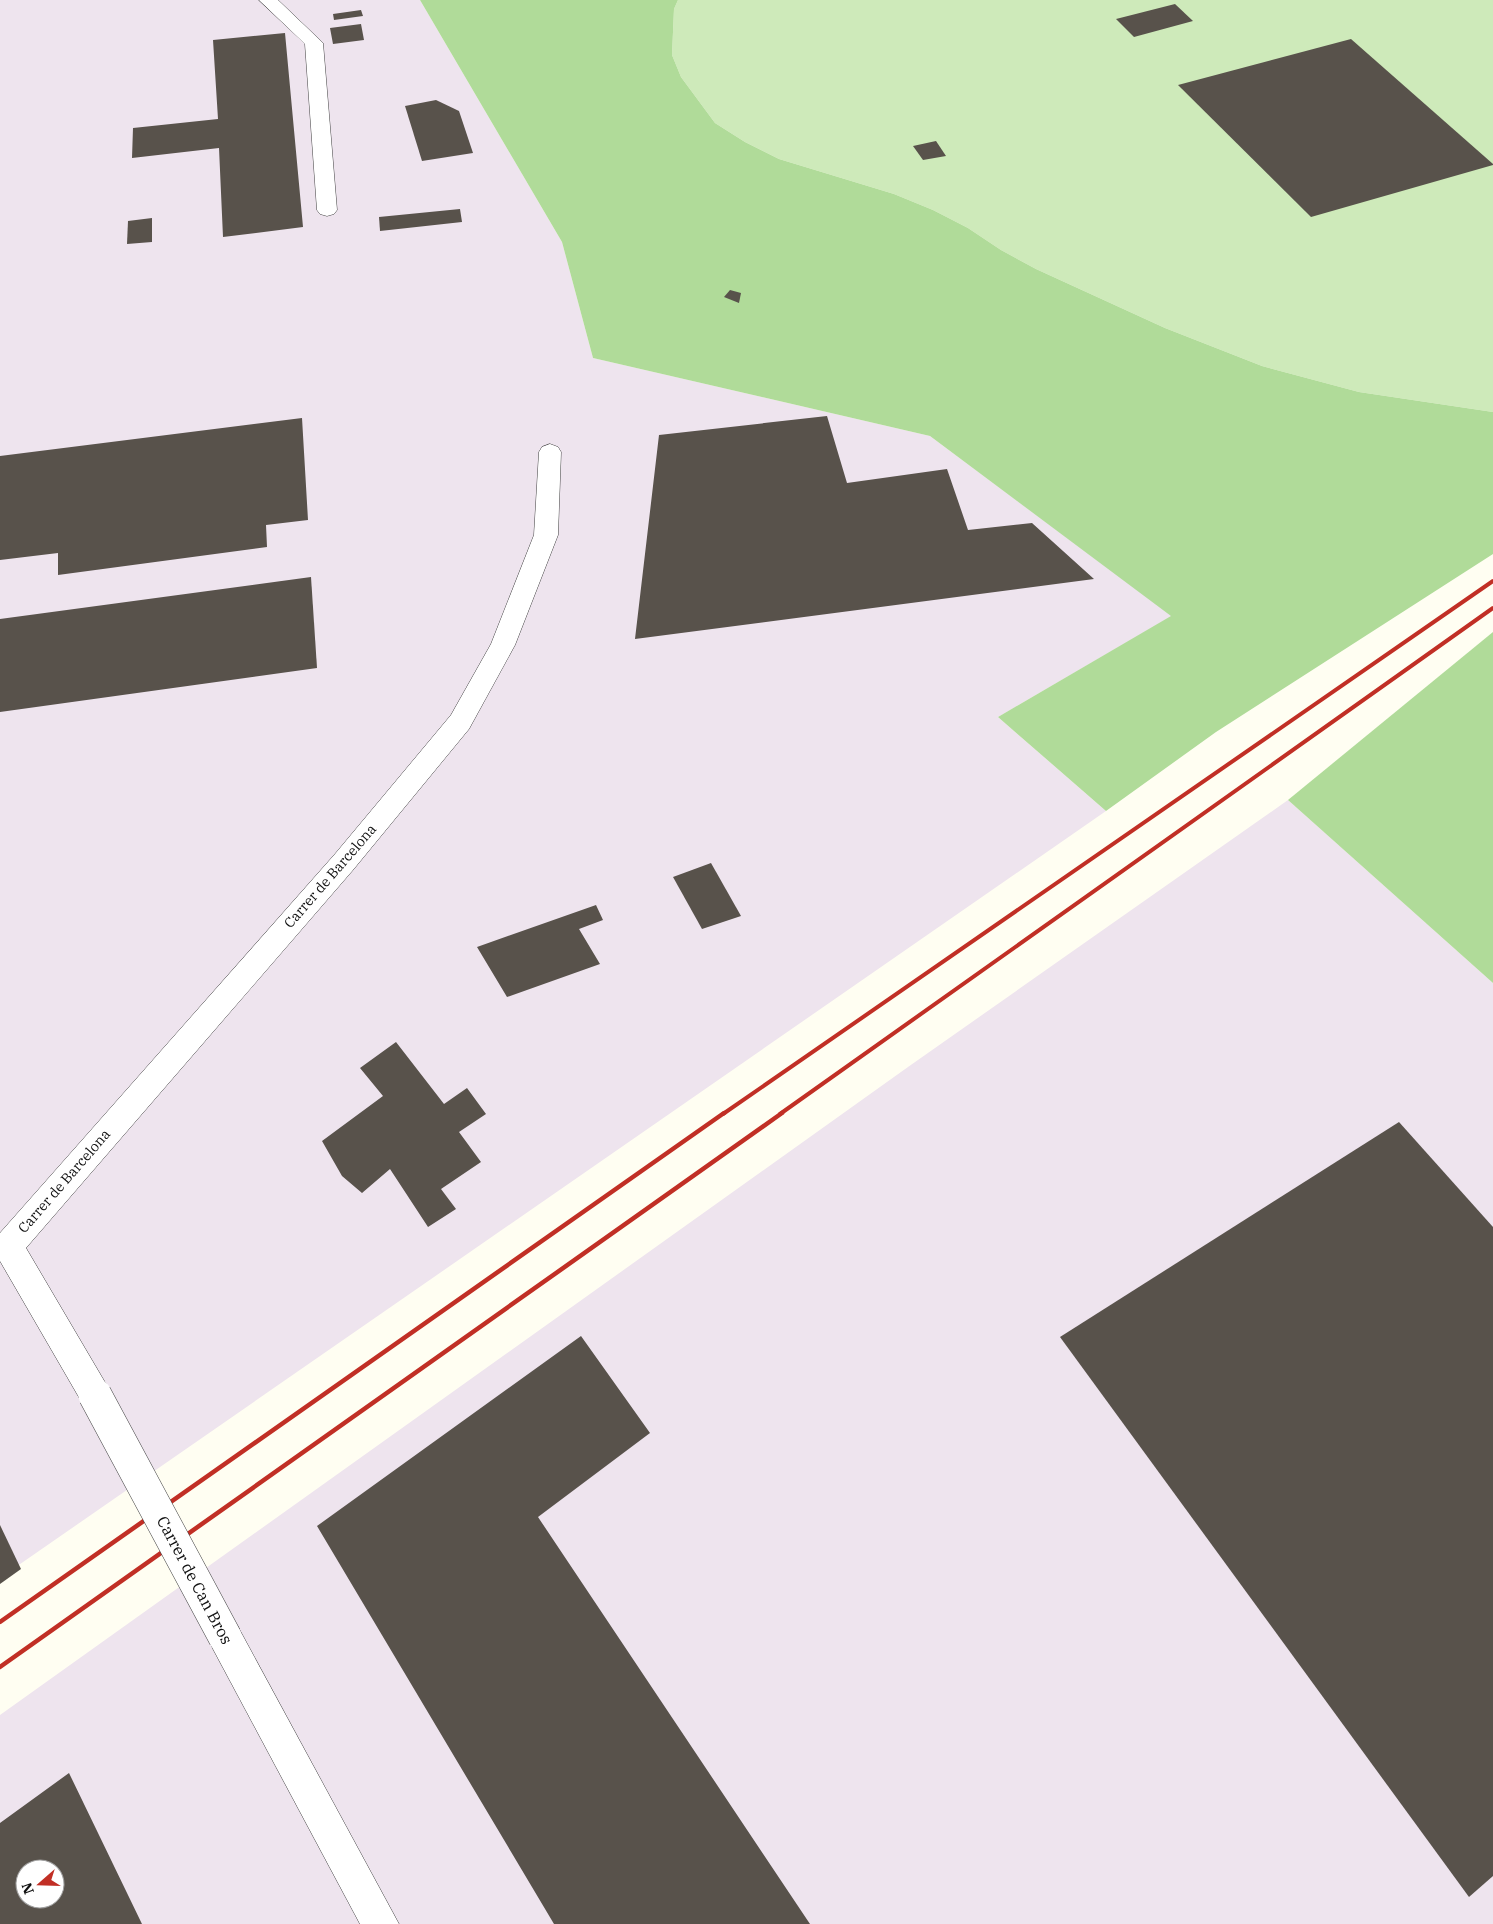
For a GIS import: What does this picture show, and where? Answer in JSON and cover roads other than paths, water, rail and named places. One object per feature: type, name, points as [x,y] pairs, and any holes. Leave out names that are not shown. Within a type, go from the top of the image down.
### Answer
[{"type":"street","points":[[268,0],[314,43],[326,210]]},
{"type":"street","name":"Carrer de Barcelona","points":[[4,1246],[344,862],[460,722],[503,645],[546,535],[550,452]]},
{"type":"street","name":"Carrer de Can Bros","points":[[4,1246],[95,1395],[380,1924]]},
{"type":"railway","points":[[723,1114],[1493,581]]},
{"type":"railway","points":[[780,1114],[1493,608]]},
{"type":"railway","points":[[0,1622],[724,1113]]},
{"type":"railway","points":[[0,1667],[782,1113]]}]
